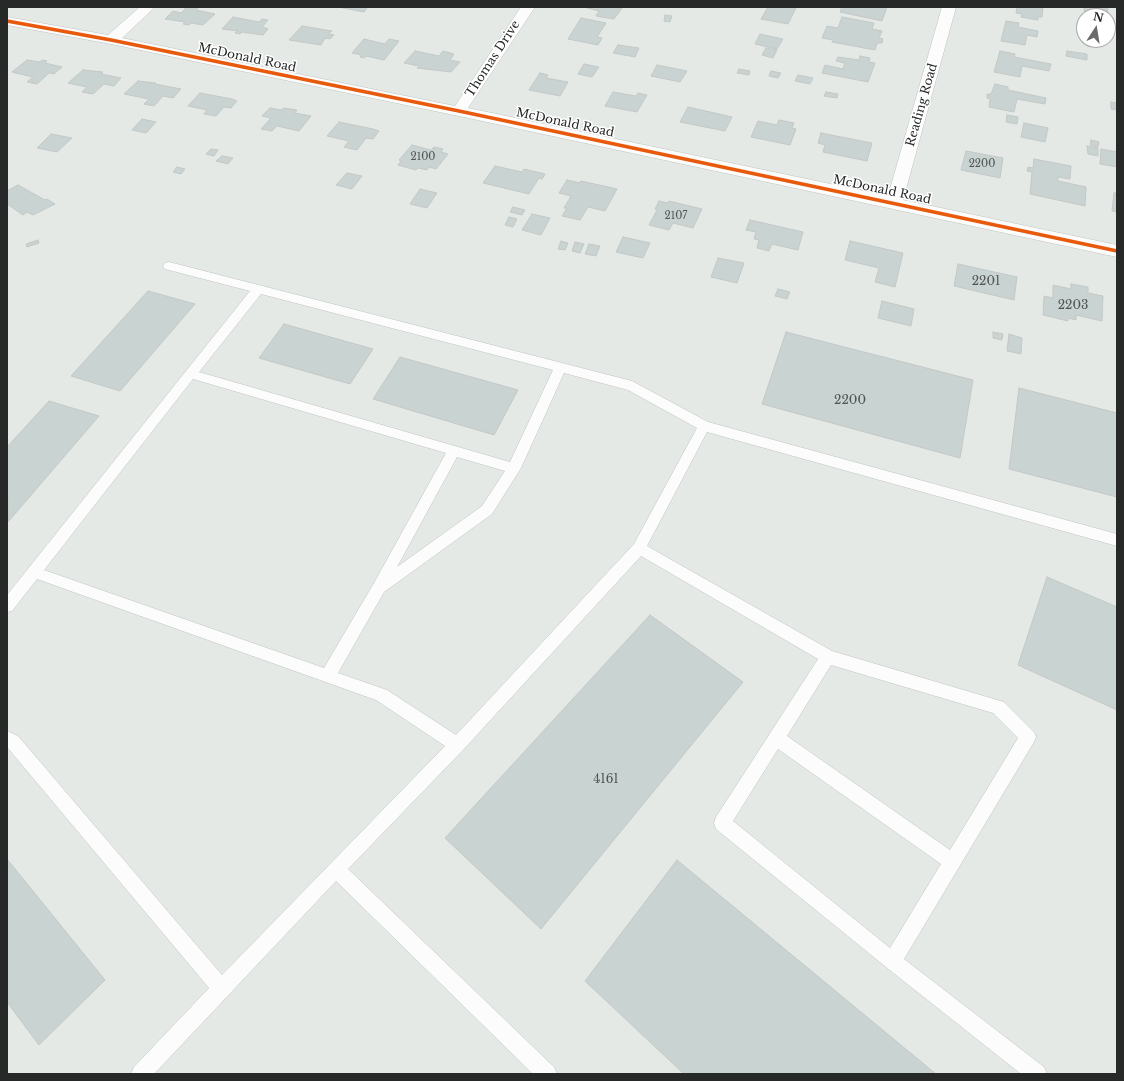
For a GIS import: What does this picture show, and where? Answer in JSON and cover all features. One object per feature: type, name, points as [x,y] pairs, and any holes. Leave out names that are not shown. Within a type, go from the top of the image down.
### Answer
[{"type":"street","points":[[111,40],[148,7]]},
{"type":"street","name":"Thomas Drive","points":[[459,111],[528,7]]},
{"type":"street","name":"Reading Road","points":[[894,203],[950,7]]},
{"type":"street","name":"McDonald Road","points":[[7,21],[111,40],[459,111],[1117,251]]},
{"type":"lane","points":[[169,266],[632,386],[704,426],[1117,540]]},
{"type":"lane","points":[[7,606],[258,289]]},
{"type":"lane","points":[[379,588],[487,510],[514,468],[560,368]]},
{"type":"lane","points":[[190,374],[514,468]]},
{"type":"lane","points":[[141,1074],[457,744],[639,548],[704,426]]},
{"type":"lane","points":[[327,677],[379,588],[454,451]]},
{"type":"lane","points":[[639,548],[828,657],[998,707],[1028,738],[951,861],[892,961]]},
{"type":"lane","points":[[34,572],[381,695],[457,744]]},
{"type":"lane","points":[[828,657],[722,823],[892,961],[1037,1074]]},
{"type":"lane","points":[[776,738],[951,861]]},
{"type":"lane","points":[[7,739],[12,741],[222,988]]},
{"type":"lane","points":[[336,869],[547,1074]]},
{"type":"building","points":[[187,7],[199,7],[196,10],[215,14],[203,25],[191,23],[189,25],[183,24],[185,22],[165,19],[173,11],[181,13]]},
{"type":"building","points":[[338,7],[368,7],[364,12]]},
{"type":"building","points":[[768,7],[796,8],[788,24],[761,19]]},
{"type":"building","points":[[842,7],[887,7],[882,21],[840,12]]},
{"type":"building","points":[[1017,7],[1043,7],[1042,17],[1038,17],[1038,20],[1021,17],[1022,14],[1016,13]]},
{"type":"building","points":[[1084,7],[1108,8],[1084,8]]},
{"type":"building","points":[[587,8],[622,8],[614,19],[596,16],[599,11]]},
{"type":"building","points":[[665,15],[672,16],[670,22],[664,21]]},
{"type":"building","points":[[233,17],[259,22],[262,19],[268,20],[262,27],[268,29],[263,35],[242,32],[240,34],[235,33],[238,31],[222,29]]},
{"type":"building","points":[[842,17],[874,23],[872,29],[882,31],[879,38],[883,39],[882,43],[877,43],[875,50],[832,42],[833,40],[822,38],[827,26],[838,28]]},
{"type":"building","points":[[581,18],[606,23],[597,37],[602,38],[598,45],[568,39]]},
{"type":"building","points":[[1006,21],[1019,23],[1018,27],[1038,31],[1037,37],[1027,35],[1025,45],[1001,41]]},
{"type":"building","points":[[302,26],[332,31],[328,34],[334,35],[330,39],[325,38],[321,45],[289,40]]},
{"type":"building","points":[[760,34],[783,39],[777,49],[755,44]]},
{"type":"building","points":[[364,39],[385,44],[389,39],[399,41],[384,60],[366,56],[364,58],[360,57],[362,55],[352,53]]},
{"type":"building","points":[[618,45],[639,48],[635,57],[613,53]]},
{"type":"building","points":[[766,48],[777,50],[773,58],[762,55]]},
{"type":"building","points":[[415,51],[439,56],[443,51],[454,54],[450,60],[460,62],[451,72],[417,68],[419,66],[404,63]]},
{"type":"building","points":[[1000,51],[1015,54],[1014,57],[1051,64],[1049,71],[1022,66],[1020,77],[994,72]]},
{"type":"building","points":[[1067,51],[1087,54],[1087,60],[1066,56]]},
{"type":"building","points":[[860,56],[870,58],[869,62],[875,63],[868,82],[822,73],[825,65],[843,69],[845,63],[836,61],[838,57],[859,60]]},
{"type":"building","points":[[27,60],[40,62],[42,60],[47,61],[45,63],[62,67],[54,74],[49,73],[37,84],[27,82],[33,77],[12,72]]},
{"type":"building","points":[[584,64],[599,67],[592,77],[578,74]]},
{"type":"building","points":[[657,65],[687,71],[680,82],[651,76]]},
{"type":"building","points":[[739,69],[750,71],[749,75],[737,73]]},
{"type":"building","points":[[83,70],[103,72],[101,74],[121,78],[114,86],[104,84],[93,94],[82,92],[87,87],[68,83]]},
{"type":"building","points":[[771,71],[781,73],[778,78],[769,76]]},
{"type":"building","points":[[540,73],[548,75],[546,78],[568,82],[560,96],[529,90]]},
{"type":"building","points":[[798,75],[813,78],[810,84],[795,81]]},
{"type":"building","points":[[138,81],[156,83],[155,84],[181,89],[173,98],[163,96],[154,106],[144,104],[149,99],[124,94]]},
{"type":"building","points":[[995,84],[1008,87],[1008,90],[1046,98],[1045,104],[1017,99],[1014,112],[989,107],[990,99],[987,98],[987,94],[991,94]]},
{"type":"building","points":[[613,92],[636,96],[638,93],[647,95],[637,112],[605,106]]},
{"type":"building","points":[[826,92],[838,94],[837,98],[824,96]]},
{"type":"building","points":[[200,93],[237,101],[231,108],[224,107],[216,116],[204,114],[207,110],[188,106]]},
{"type":"building","points":[[1111,102],[1117,103],[1117,110],[1111,109]]},
{"type":"building","points":[[688,107],[732,117],[725,131],[680,122]]},
{"type":"building","points":[[270,108],[297,110],[295,113],[311,116],[299,131],[277,126],[272,131],[261,129],[271,118],[262,116]]},
{"type":"building","points":[[1007,115],[1018,117],[1017,124],[1006,122]]},
{"type":"building","points":[[142,119],[156,122],[146,133],[132,130]]},
{"type":"building","points":[[779,120],[794,123],[792,128],[796,129],[790,145],[751,137],[758,121],[777,125]]},
{"type":"building","points":[[339,122],[379,131],[373,139],[366,138],[357,150],[344,147],[349,141],[327,136]]},
{"type":"building","points":[[1024,123],[1048,128],[1045,142],[1021,137]]},
{"type":"building","points":[[821,133],[872,143],[867,161],[823,152],[825,145],[818,143]]},
{"type":"building","points":[[51,134],[72,138],[57,152],[37,148]]},
{"type":"building","points":[[1091,140],[1099,142],[1098,147],[1090,145]]},
{"type":"building","points":[[412,145],[431,150],[434,147],[443,149],[441,152],[448,154],[436,169],[429,167],[427,170],[418,168],[416,170],[398,165],[401,161],[399,160]]},
{"type":"building","points":[[1087,146],[1098,148],[1098,156],[1088,154]]},
{"type":"building","points":[[211,149],[218,150],[214,156],[206,154]]},
{"type":"building","points":[[1101,149],[1117,152],[1117,167],[1100,164]]},
{"type":"building","points":[[966,151],[1003,158],[1000,178],[961,170]]},
{"type":"building","points":[[222,156],[233,158],[228,164],[216,161]]},
{"type":"building","points":[[1034,159],[1071,166],[1070,179],[1058,177],[1058,181],[1086,187],[1085,206],[1030,194],[1032,172],[1027,171],[1028,167],[1033,168]]},
{"type":"building","points":[[495,166],[522,172],[524,169],[545,174],[542,179],[539,178],[529,194],[483,183]]},
{"type":"building","points":[[177,167],[185,169],[181,174],[173,172]]},
{"type":"building","points":[[347,173],[362,176],[352,189],[336,185]]},
{"type":"building","points":[[567,180],[580,183],[581,181],[617,189],[605,211],[588,207],[580,220],[562,216],[567,208],[564,208],[571,196],[559,193]]},
{"type":"building","points":[[18,185],[55,204],[33,215],[27,212],[23,215],[7,204],[7,191]]},
{"type":"building","points":[[420,189],[437,193],[427,208],[410,204]]},
{"type":"building","points":[[1114,193],[1117,193],[1117,212],[1112,211]]},
{"type":"building","points":[[659,201],[668,203],[669,201],[702,209],[693,228],[673,223],[669,230],[649,225],[657,210],[655,209]]},
{"type":"building","points":[[513,207],[525,210],[522,215],[510,212]]},
{"type":"building","points":[[532,214],[550,218],[541,235],[522,230]]},
{"type":"building","points":[[509,217],[517,219],[513,227],[505,225]]},
{"type":"building","points":[[750,220],[803,232],[798,250],[772,244],[769,251],[757,248],[759,240],[754,239],[756,232],[746,230]]},
{"type":"building","points":[[623,237],[650,243],[643,258],[616,252]]},
{"type":"building","points":[[38,240],[39,243],[27,247],[26,244]]},
{"type":"building","points":[[561,241],[568,243],[565,250],[558,249]]},
{"type":"building","points":[[850,241],[903,253],[895,287],[875,282],[879,268],[845,260]]},
{"type":"building","points":[[575,242],[584,244],[580,253],[572,251]]},
{"type":"building","points":[[589,244],[600,246],[596,256],[585,254]]},
{"type":"building","points":[[718,258],[744,263],[737,283],[711,277]]},
{"type":"building","points":[[958,264],[1017,277],[1014,300],[954,286]]},
{"type":"building","points":[[1071,284],[1088,287],[1088,293],[1103,296],[1102,321],[1076,315],[1076,320],[1068,318],[1068,321],[1043,315],[1044,296],[1053,298],[1053,285],[1071,289]]},
{"type":"building","points":[[778,289],[790,292],[787,299],[775,296]]},
{"type":"building","points":[[148,291],[195,304],[120,391],[71,376]]},
{"type":"building","points":[[882,301],[914,309],[911,326],[878,318]]},
{"type":"building","points":[[284,324],[373,349],[350,384],[259,358]]},
{"type":"building","points":[[786,332],[973,380],[960,458],[762,404]]},
{"type":"building","points":[[993,332],[1003,334],[1002,340],[993,338]]},
{"type":"building","points":[[1009,334],[1022,338],[1021,354],[1007,351]]},
{"type":"building","points":[[400,357],[518,390],[494,435],[373,399]]},
{"type":"building","points":[[1019,388],[1117,413],[1117,497],[1009,469]]},
{"type":"building","points":[[49,401],[99,416],[8,522],[7,447]]},
{"type":"building","points":[[1047,577],[1117,607],[1117,710],[1018,665]]},
{"type":"building","points":[[650,615],[743,682],[541,929],[445,838]]},
{"type":"building","points":[[7,859],[105,980],[39,1045],[7,1002]]},
{"type":"building","points":[[677,860],[936,1074],[684,1074],[585,981]]},
{"type":"cycle path","points":[[7,21],[111,40],[459,111],[1117,251]]}]
